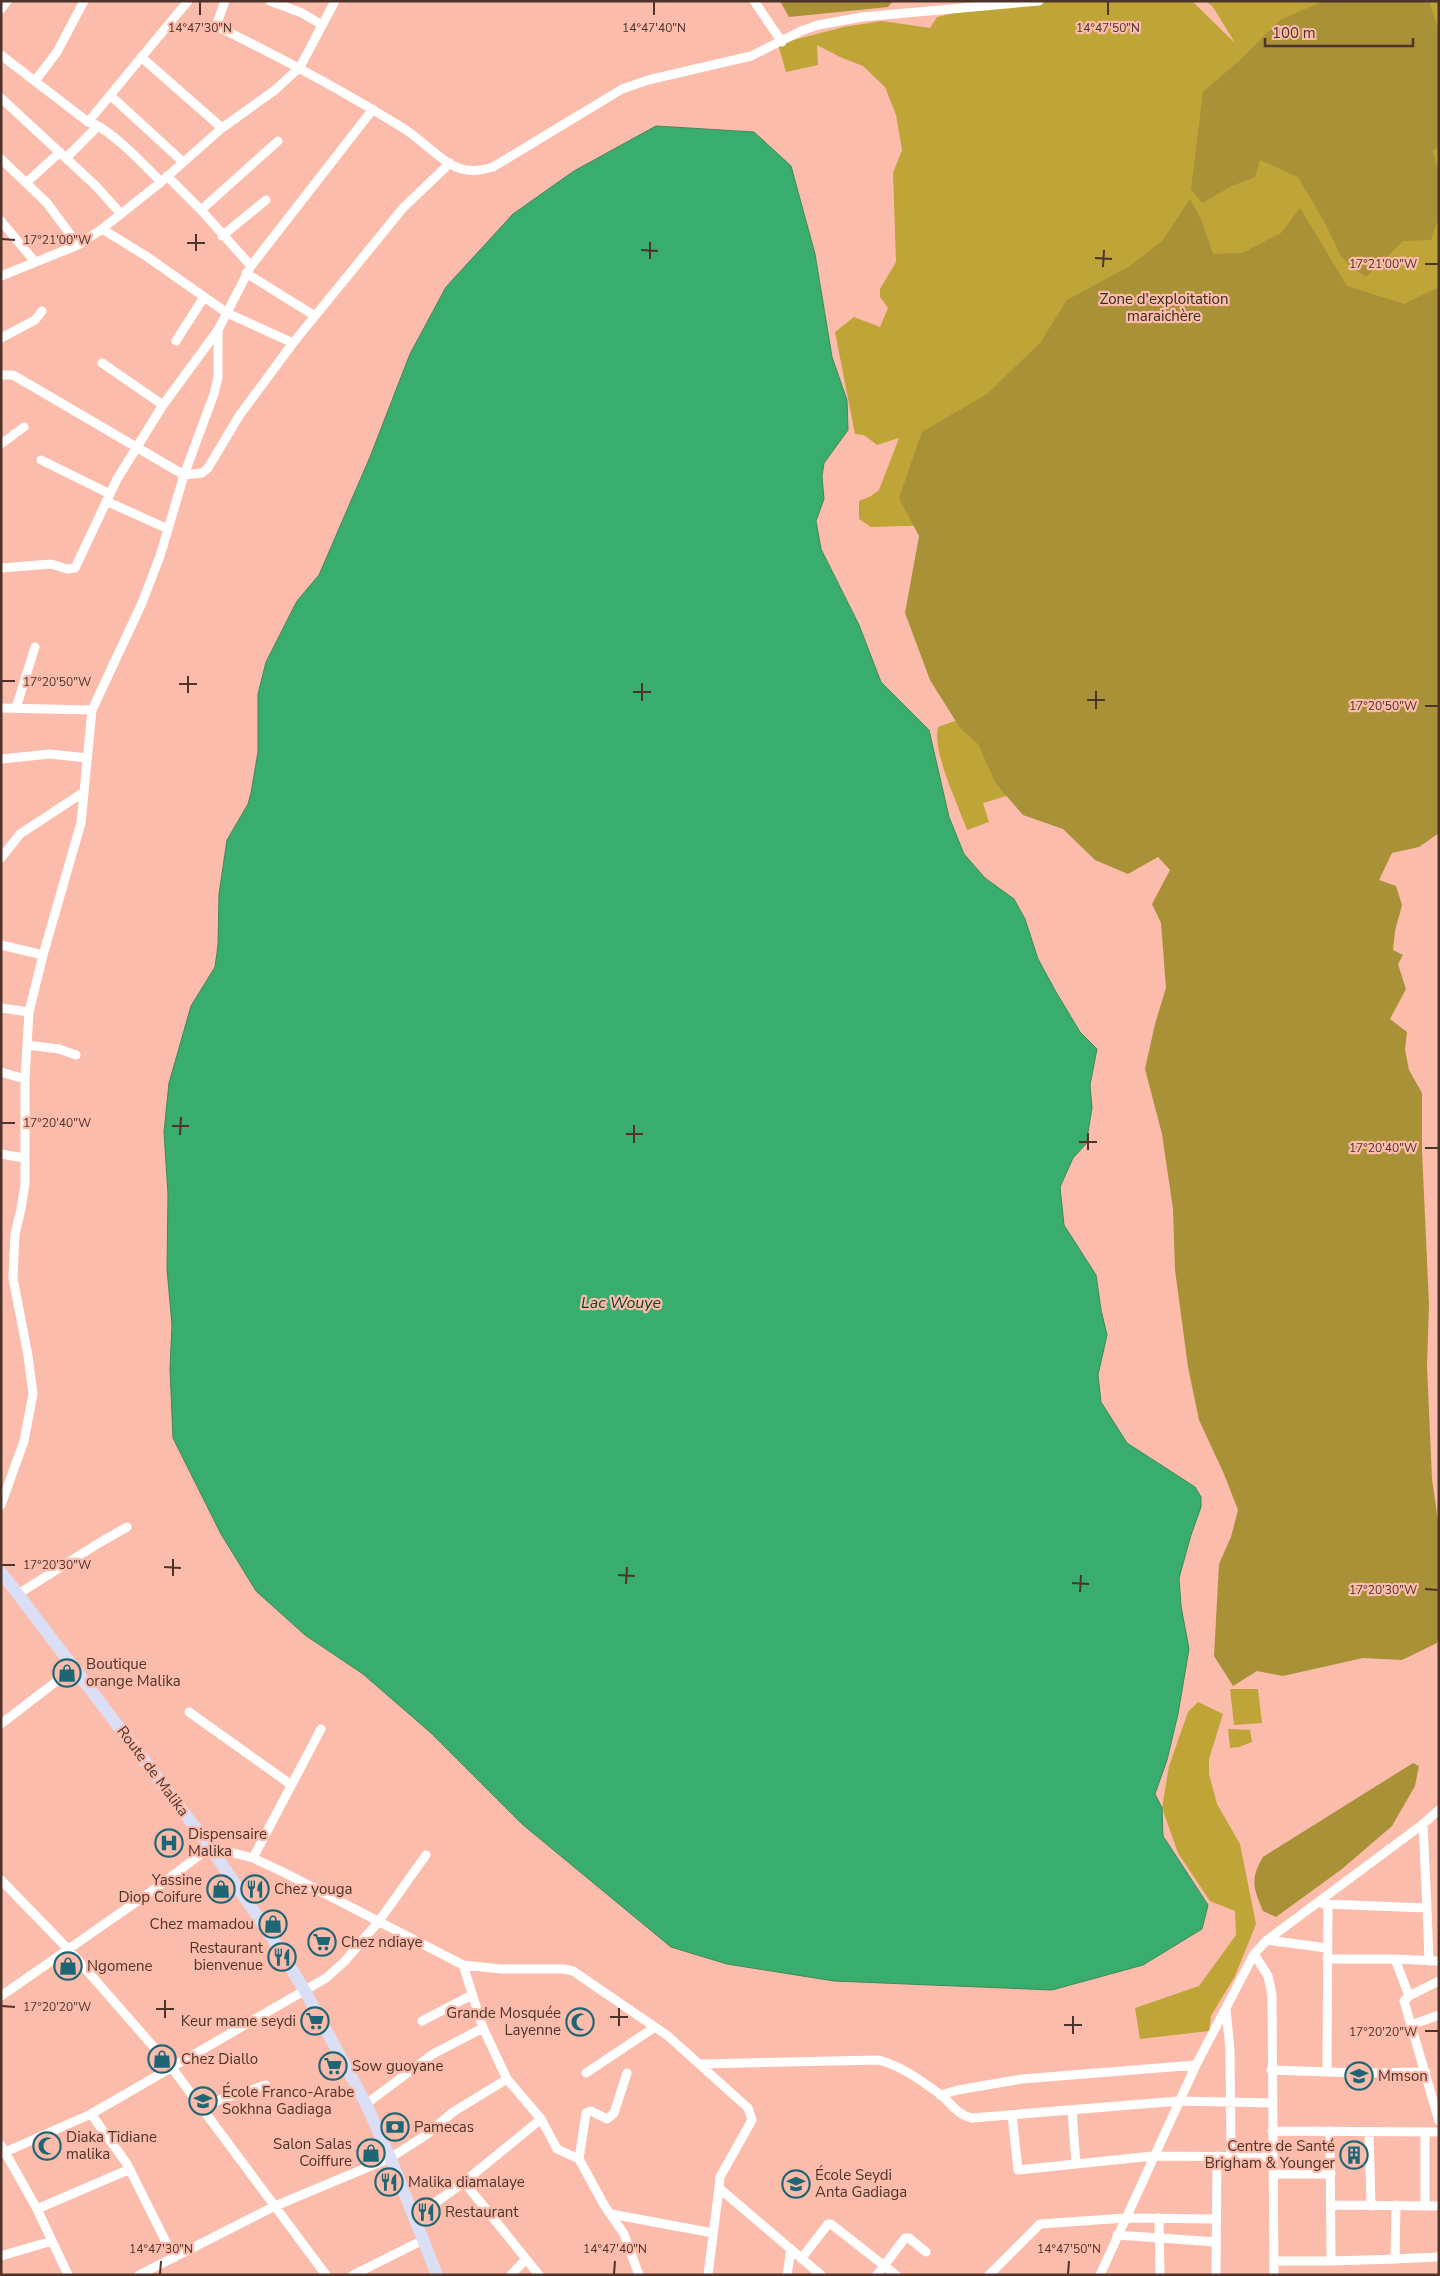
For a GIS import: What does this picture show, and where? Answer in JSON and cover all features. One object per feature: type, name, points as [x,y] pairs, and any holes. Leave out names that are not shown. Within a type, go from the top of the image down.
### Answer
[{"type":"main road","name":"Route de Malika","points":[[1,1572],[210,1847],[268,1932],[305,1991],[366,2104],[437,2275]]},
{"type":"street","points":[[1,9],[7,1]]},
{"type":"street","points":[[35,81],[57,52],[84,1]]},
{"type":"street","points":[[88,122],[188,1]]},
{"type":"street","points":[[225,1],[217,23],[218,27],[300,67],[415,135],[450,163],[462,169],[472,170],[493,167],[622,89],[648,80],[751,56],[801,31],[818,25],[862,17],[1039,1]]},
{"type":"street","points":[[270,1],[302,13],[322,25]]},
{"type":"street","points":[[1,276],[78,245],[102,229],[164,179],[222,128],[275,90],[300,67],[335,1]]},
{"type":"street","points":[[754,1],[782,42]]},
{"type":"street","points":[[1,55],[88,122],[98,126],[164,179],[201,210],[249,269],[315,316]]},
{"type":"street","points":[[141,57],[222,128]]},
{"type":"street","points":[[111,96],[183,162]]},
{"type":"street","points":[[1,98],[96,186],[121,214]]},
{"type":"street","points":[[1,568],[51,564],[67,569],[75,568],[108,497],[136,448],[163,405],[218,330],[249,269],[373,109]]},
{"type":"street","points":[[26,183],[98,126]]},
{"type":"street","points":[[201,210],[278,141]]},
{"type":"street","points":[[1,159],[47,203],[78,245]]},
{"type":"street","points":[[1,375],[13,375],[184,475],[202,472],[208,468],[240,416],[293,343],[403,208],[450,163]]},
{"type":"street","points":[[222,236],[266,200]]},
{"type":"street","points":[[1,221],[35,262]]},
{"type":"street","points":[[102,229],[146,256],[227,314],[293,343]]},
{"type":"street","points":[[176,341],[204,297]]},
{"type":"street","points":[[1,338],[35,320],[42,311]]},
{"type":"street","points":[[1,1505],[24,1440],[33,1394],[28,1356],[13,1278],[15,1234],[24,1184],[25,1079],[30,1012],[43,955],[76,846],[84,792],[92,710],[142,603],[168,529],[184,475],[218,377],[218,330]]},
{"type":"street","points":[[102,363],[163,405]]},
{"type":"street","points":[[1,444],[24,427]]},
{"type":"street","points":[[41,460],[168,529]]},
{"type":"street","points":[[16,708],[35,647]]},
{"type":"street","points":[[1,708],[92,710]]},
{"type":"street","points":[[1,758],[50,754],[87,758]]},
{"type":"street","points":[[1,858],[20,834],[84,792]]},
{"type":"street","points":[[1,945],[43,955]]},
{"type":"street","points":[[1,1008],[30,1012]]},
{"type":"street","points":[[27,1045],[59,1049],[76,1055]]},
{"type":"street","points":[[1,1072],[25,1079]]},
{"type":"street","points":[[1,1154],[24,1158]]},
{"type":"street","points":[[18,1594],[127,1527]]},
{"type":"street","points":[[1,1724],[75,1667]]},
{"type":"street","points":[[189,1712],[290,1784]]},
{"type":"street","points":[[253,1858],[290,1784],[321,1729]]},
{"type":"street","points":[[1100,2275],[1196,2065],[1254,1954],[1268,1940],[1439,1810]]},
{"type":"street","points":[[1423,1824],[1429,1961]]},
{"type":"street","points":[[1,1996],[69,1950],[210,1847],[253,1858],[463,1965],[501,1969],[568,1970],[584,1978],[655,2027],[700,2064],[748,2108],[752,2114],[752,2120],[720,2177],[708,2275]]},
{"type":"street","points":[[68,2275],[36,2209],[2,2150],[91,2114],[305,1991],[340,1966],[379,1921],[426,1855]]},
{"type":"street","points":[[2,1883],[69,1950],[172,2068],[326,2275]]},
{"type":"street","points":[[1315,1904],[1427,1908]]},
{"type":"street","points":[[1327,2072],[1328,1904]]},
{"type":"street","points":[[1268,1940],[1327,1948]]},
{"type":"street","points":[[1254,1954],[1266,1970],[1271,1984],[1274,2275]]},
{"type":"street","points":[[1327,1959],[1396,1958],[1439,1961]]},
{"type":"street","points":[[1396,1958],[1409,1996]]},
{"type":"street","points":[[463,1965],[483,2028],[507,2079],[541,2119],[557,2149],[579,2159],[627,2241],[639,2275]]},
{"type":"street","points":[[1439,1981],[1409,1996],[1404,2001],[1439,2121]]},
{"type":"street","points":[[422,2021],[472,1995]]},
{"type":"street","points":[[1226,2009],[1230,2050],[1232,2156]]},
{"type":"street","points":[[1411,2025],[1439,2015]]},
{"type":"street","points":[[586,2073],[655,2027]]},
{"type":"street","points":[[366,2104],[433,2054],[483,2028]]},
{"type":"street","points":[[700,2064],[879,2060],[891,2063],[940,2095],[963,2116],[978,2118],[1179,2101],[1272,2102]]},
{"type":"street","points":[[940,2095],[1022,2079],[1196,2065]]},
{"type":"street","points":[[1271,2070],[1426,2072]]},
{"type":"street","points":[[579,2159],[586,2113],[591,2111],[607,2119],[610,2118],[614,2114],[627,2072]]},
{"type":"street","points":[[139,2275],[275,2206],[390,2158],[426,2134],[453,2112],[507,2079]]},
{"type":"street","points":[[201,2108],[217,2099],[225,2099],[266,2085]]},
{"type":"street","points":[[1072,2110],[1076,2164]]},
{"type":"street","points":[[91,2114],[130,2169],[174,2258]]},
{"type":"street","points":[[1012,2115],[1018,2170],[1153,2156],[1273,2157]]},
{"type":"street","points":[[414,2218],[464,2182],[541,2119]]},
{"type":"street","points":[[1272,2131],[1439,2132]]},
{"type":"street","points":[[1330,2131],[1331,2261]]},
{"type":"street","points":[[1369,2132],[1371,2206]]},
{"type":"street","points":[[1425,2132],[1425,2206]]},
{"type":"street","points":[[1216,2275],[1217,2156]]},
{"type":"street","points":[[36,2209],[130,2169]]},
{"type":"street","points":[[1273,2174],[1331,2174]]},
{"type":"street","points":[[464,2182],[539,2275]]},
{"type":"street","points":[[719,2188],[821,2275]]},
{"type":"street","points":[[1331,2205],[1439,2206]]},
{"type":"street","points":[[1395,2259],[1396,2205]]},
{"type":"street","points":[[611,2214],[713,2233]]},
{"type":"street","points":[[989,2275],[1040,2224],[1125,2218],[1216,2219]]},
{"type":"street","points":[[1160,2218],[1160,2275]]},
{"type":"street","points":[[801,2259],[828,2224],[831,2224],[896,2275]]},
{"type":"street","points":[[1117,2236],[1216,2242]]},
{"type":"street","points":[[877,2275],[905,2238],[909,2238],[926,2252]]},
{"type":"street","points":[[353,2275],[423,2240]]},
{"type":"street","points":[[1,2256],[52,2241]]},
{"type":"street","points":[[787,2275],[791,2249]]},
{"type":"street","points":[[1274,2261],[1439,2257]]},
{"type":"street","points":[[511,2275],[526,2259]]},
{"type":"green space","points":[[780,1],[893,1],[888,7],[789,17]]},
{"type":"green space","name":"Zone d'exploitation maraichère","points":[[1036,1],[1192,1],[1235,43],[1213,7],[1206,1],[1439,1],[1439,465],[1013,794],[983,803],[989,822],[967,830],[942,764],[937,738],[938,727],[990,708],[938,525],[871,527],[859,519],[859,501],[879,490],[899,438],[877,445],[864,435],[855,434],[835,332],[854,317],[880,327],[888,308],[880,297],[880,289],[896,262],[893,173],[902,150],[896,115],[885,87],[863,66],[817,45],[818,65],[786,72],[778,44],[844,27],[882,21],[930,28],[937,17],[984,7]]},
{"type":"green space","points":[[1320,1],[1429,1],[1439,31],[1439,146],[1433,151],[1439,173],[1439,217],[1431,240],[1403,241],[1366,277],[1341,256],[1325,223],[1298,177],[1260,160],[1255,177],[1232,186],[1202,203],[1191,189],[1203,92],[1241,59],[1280,20]]},
{"type":"green space","points":[[1190,199],[1201,219],[1213,254],[1242,253],[1281,233],[1300,208],[1347,286],[1404,304],[1439,287],[1439,833],[1419,847],[1392,853],[1379,880],[1396,886],[1402,905],[1395,931],[1393,950],[1403,955],[1398,964],[1406,989],[1390,1019],[1407,1032],[1405,1050],[1409,1070],[1422,1093],[1422,1151],[1429,1304],[1427,1366],[1432,1479],[1439,1527],[1439,1636],[1437,1643],[1402,1660],[1363,1658],[1283,1676],[1257,1671],[1233,1686],[1214,1656],[1219,1564],[1231,1537],[1238,1510],[1199,1420],[1188,1367],[1175,1270],[1173,1209],[1162,1134],[1145,1069],[1155,1024],[1166,988],[1161,923],[1152,904],[1170,870],[1158,857],[1128,874],[1095,860],[1063,829],[1023,815],[996,784],[978,744],[960,728],[930,680],[905,613],[919,536],[899,498],[922,432],[987,394],[1040,343],[1067,300],[1130,266],[1163,240]]},
{"type":"green space","points":[[1230,1689],[1258,1689],[1262,1723],[1234,1725]]},
{"type":"green space","points":[[1198,1702],[1223,1714],[1209,1759],[1209,1774],[1217,1804],[1240,1844],[1256,1924],[1235,1976],[1211,2016],[1209,2031],[1140,2039],[1135,2008],[1199,1986],[1236,1935],[1235,1911],[1210,1901],[1178,1853],[1162,1808],[1169,1766],[1188,1712]]},
{"type":"green space","points":[[1228,1729],[1250,1730],[1252,1742],[1230,1748]]},
{"type":"green space","points":[[1413,1763],[1419,1766],[1415,1786],[1392,1826],[1342,1869],[1276,1917],[1263,1911],[1254,1883],[1256,1871],[1263,1857]]},
{"type":"water","name":"Lac Wouye","points":[[656,126],[754,132],[791,166],[815,254],[832,357],[847,400],[848,430],[824,463],[822,476],[824,499],[816,521],[821,549],[859,625],[881,682],[929,730],[949,817],[964,854],[985,878],[1014,899],[1025,919],[1038,959],[1056,992],[1080,1032],[1097,1049],[1090,1085],[1092,1108],[1086,1144],[1073,1158],[1060,1187],[1064,1225],[1096,1275],[1107,1335],[1098,1375],[1101,1402],[1127,1443],[1195,1487],[1201,1497],[1201,1507],[1179,1578],[1181,1606],[1189,1649],[1178,1714],[1167,1760],[1155,1794],[1162,1808],[1163,1836],[1208,1905],[1202,1929],[1143,1965],[1052,1990],[834,1981],[727,1964],[671,1947],[522,1824],[431,1733],[363,1674],[305,1635],[256,1591],[221,1534],[173,1438],[170,1369],[172,1325],[167,1269],[168,1194],[164,1132],[169,1083],[191,1006],[215,967],[218,945],[219,894],[227,840],[248,804],[251,793],[258,752],[258,694],[266,662],[297,601],[319,575],[370,457],[410,354],[446,287],[513,214],[574,171]]},
{"type":"place","name":"Boutique orange Malika","points":[[67,1673]]},
{"type":"place","name":"Dispensaire Malika","points":[[169,1843]]},
{"type":"place","name":"Yassine Diop Coifure","points":[[221,1889]]},
{"type":"place","name":"Chez youga","points":[[255,1889]]},
{"type":"place","name":"Chez mamadou","points":[[273,1924]]},
{"type":"place","name":"Chez ndiaye","points":[[322,1942]]},
{"type":"place","name":"Restaurant bienvenue","points":[[282,1957]]},
{"type":"place","name":"Ngomene","points":[[68,1966]]},
{"type":"place","name":"Keur mame seydi","points":[[315,2021]]},
{"type":"place","name":"Grande Mosquée Layenne","points":[[580,2022]]},
{"type":"place","name":"Chez Diallo","points":[[162,2059]]},
{"type":"place","name":"Sow guoyane","points":[[333,2066]]},
{"type":"place","name":"Mmson","points":[[1359,2076]]},
{"type":"place","name":"École Franco-Arabe Sokhna Gadiaga","points":[[203,2101]]},
{"type":"place","name":"Pamecas","points":[[395,2127]]},
{"type":"place","name":"Diaka Tidiane malika","points":[[47,2146]]},
{"type":"place","name":"Salon Salas Coiffure","points":[[371,2153]]},
{"type":"place","name":"Centre de Santé Brigham & Younger","points":[[1354,2155]]},
{"type":"place","name":"Malika diamalaye","points":[[389,2182]]},
{"type":"place","name":"École Seydi Anta Gadiaga","points":[[796,2184]]},
{"type":"place","name":"Restaurant","points":[[426,2212]]}]
